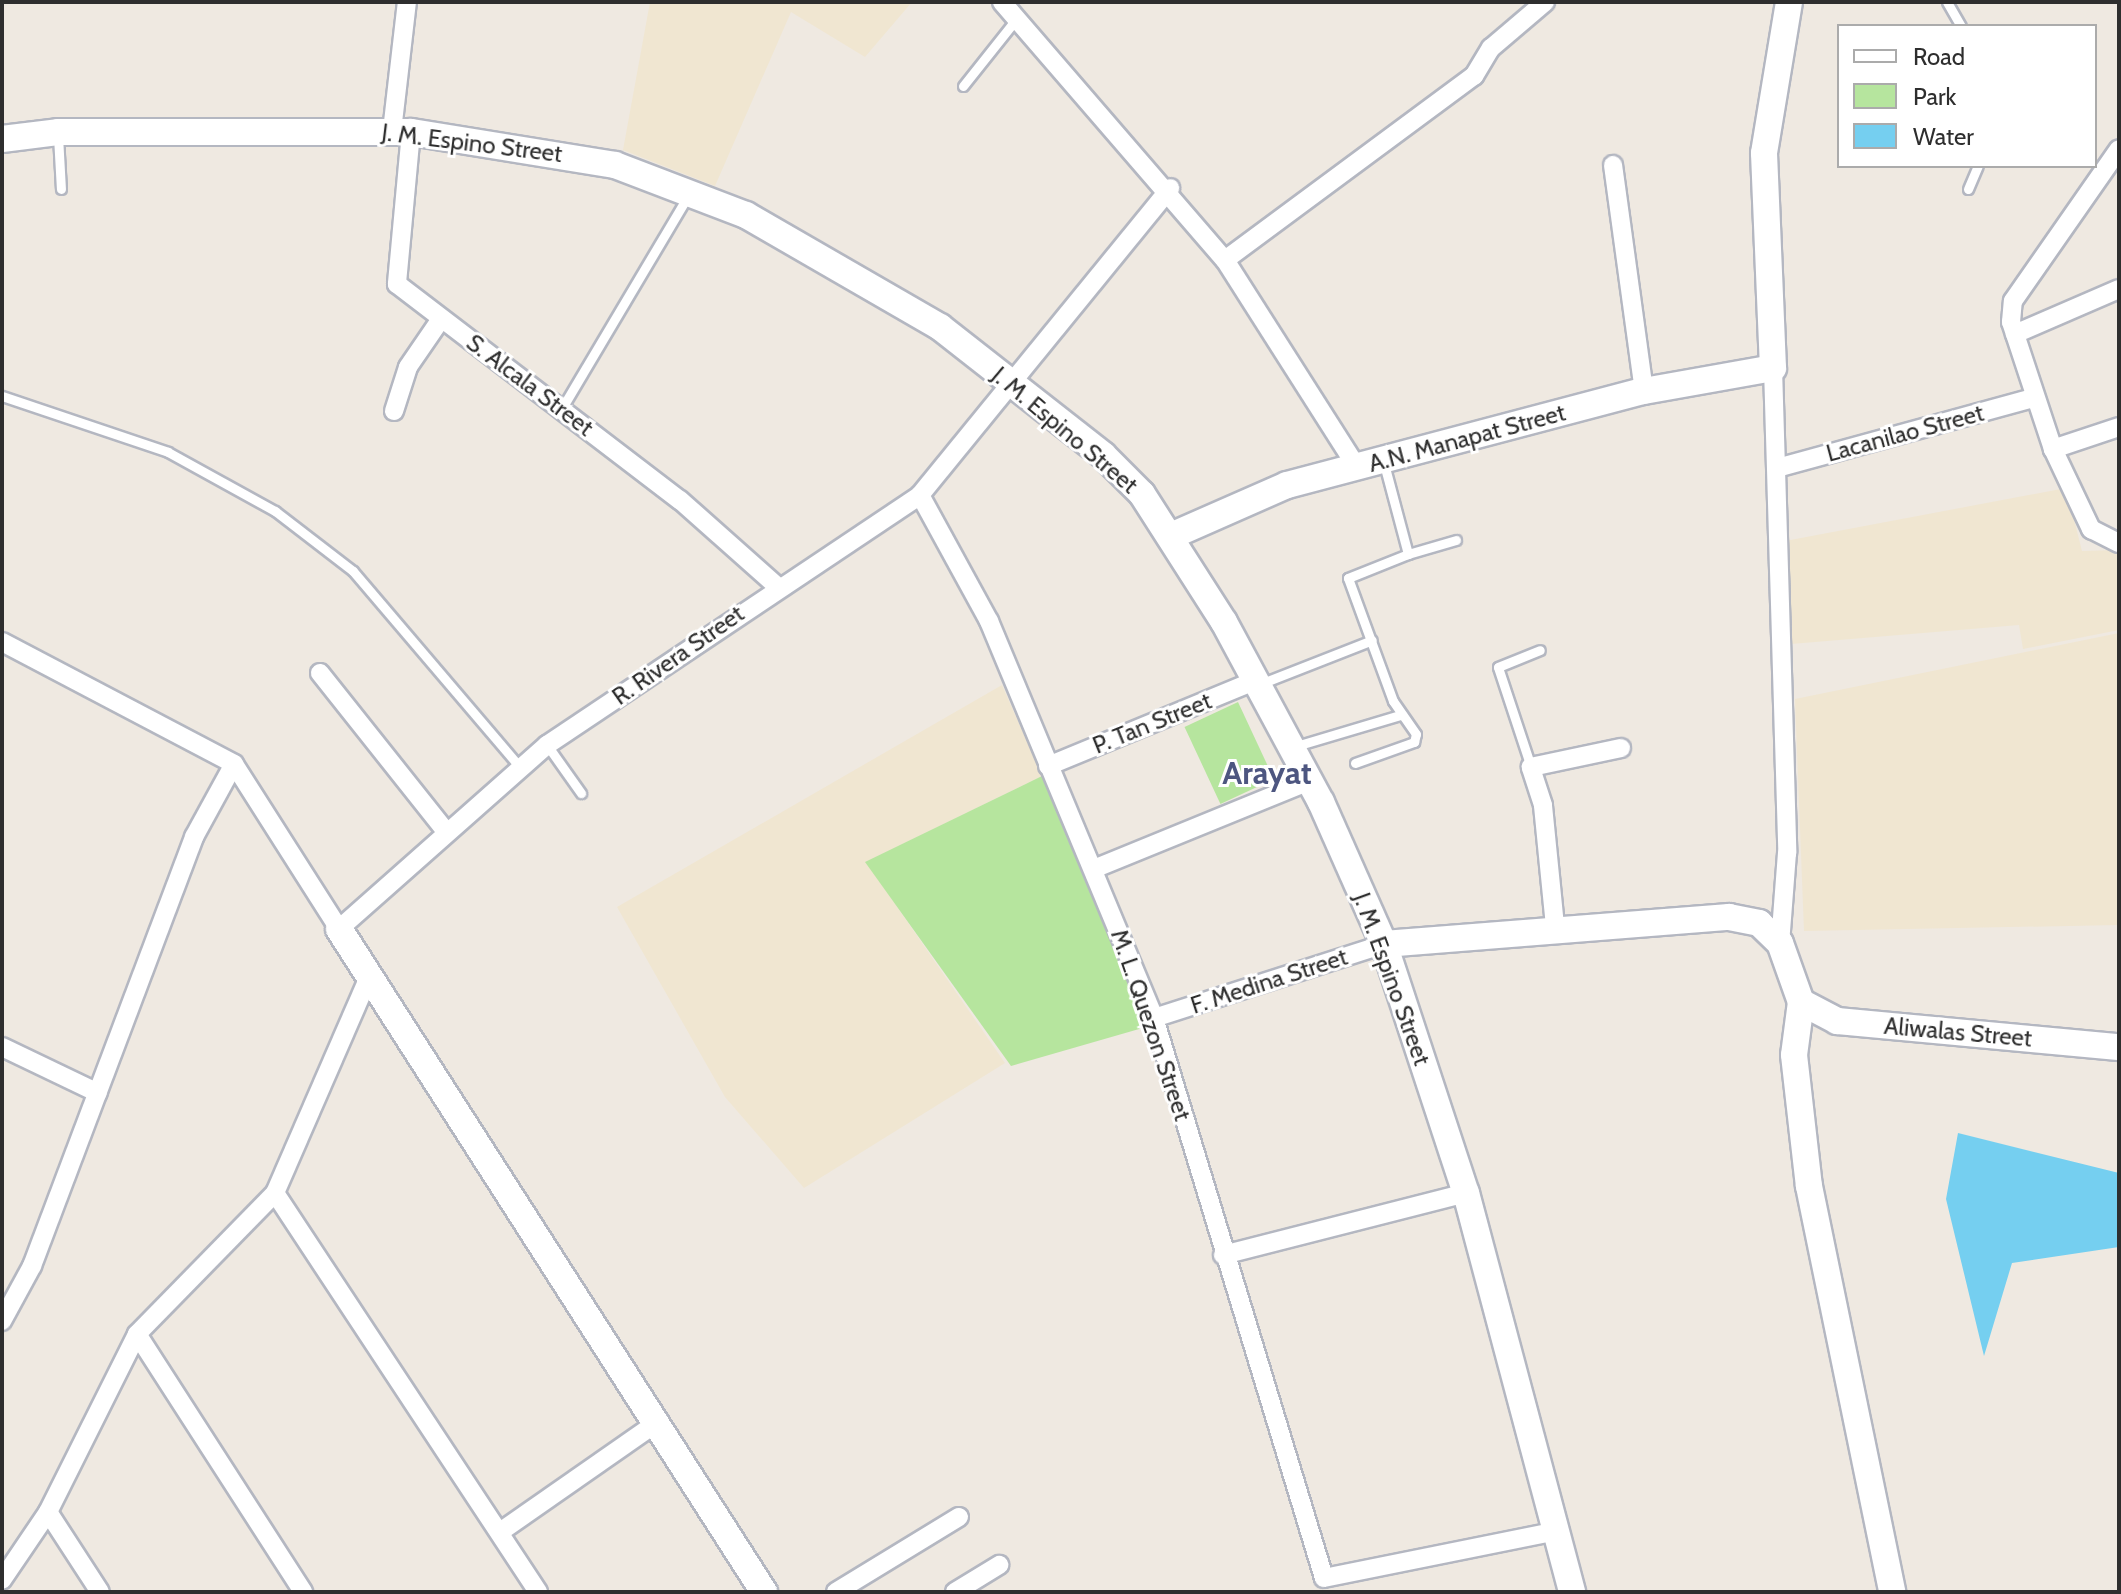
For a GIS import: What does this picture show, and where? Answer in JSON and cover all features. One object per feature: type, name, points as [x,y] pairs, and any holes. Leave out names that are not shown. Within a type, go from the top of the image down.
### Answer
[{"type":"street","points":[[402,132],[407,2]]},
{"type":"street","points":[[1002,2],[1170,188],[1225,260],[1357,467]]},
{"type":"street","points":[[1225,260],[1474,76],[1491,48],[1545,2]]},
{"type":"street","points":[[1789,2],[1764,153],[1777,468],[1787,853],[1780,943],[1801,1002],[1794,1055],[1799,1125],[1892,1592]]},
{"type":"street","name":"J. M. Espino Street","points":[[2,139],[58,132],[402,132],[564,153],[690,192],[746,215],[940,327],[1103,455],[1171,536],[1258,682],[1309,781],[1384,944],[1466,1193],[1572,1592]]},
{"type":"street","name":"S. Alcala Street","points":[[402,132],[397,284],[562,408],[778,587]]},
{"type":"street","points":[[2119,149],[2013,301],[2015,334],[2033,398],[2053,449],[2091,529],[2119,543]]},
{"type":"street","points":[[1613,165],[1644,391]]},
{"type":"street","name":"R. Rivera Street","points":[[339,929],[445,830],[547,745],[778,587],[920,495],[1009,380],[1170,188]]},
{"type":"street","points":[[2015,334],[2119,289]]},
{"type":"street","points":[[394,411],[408,367],[441,319]]},
{"type":"street","name":"A.N. Manapat Street","points":[[1171,536],[1287,485],[1644,391],[1773,368]]},
{"type":"street","name":"Lacanilao Street","points":[[1777,468],[2033,398]]},
{"type":"street","points":[[2053,449],[2119,427]]},
{"type":"street","name":"M. L. Quezon Street","points":[[920,495],[989,621],[1048,766],[1096,868],[1154,1018],[1223,1255],[1324,1578],[1558,1531]]},
{"type":"street","points":[[2,642],[234,764],[659,1421],[764,1592]]},
{"type":"street","points":[[320,673],[445,830]]},
{"type":"street","name":"P. Tan Street","points":[[1048,766],[1258,682]]},
{"type":"street","points":[[1555,926],[1543,805],[1531,767],[1621,748]]},
{"type":"street","points":[[2,1321],[32,1266],[194,837],[234,764]]},
{"type":"street","points":[[1096,868],[1309,781]]},
{"type":"street","points":[[1384,944],[1555,926],[1729,917],[1759,923],[1780,943]]},
{"type":"street","name":"F. Medina Street","points":[[1154,1018],[1384,944]]},
{"type":"street","points":[[2,1580],[48,1512],[137,1334],[275,1193],[369,977]]},
{"type":"street","name":"Aliwalas Street","points":[[1801,1002],[1837,1021],[2119,1047]]},
{"type":"street","points":[[2,1047],[98,1093]]},
{"type":"street","points":[[275,1193],[538,1592]]},
{"type":"street","points":[[1223,1255],[1466,1193]]},
{"type":"street","points":[[137,1334],[303,1592]]},
{"type":"street","points":[[500,1532],[659,1421]]},
{"type":"street","points":[[48,1512],[100,1592]]},
{"type":"street","points":[[836,1592],[959,1517]]},
{"type":"street","points":[[955,1592],[999,1565]]},
{"type":"lane","points":[[1947,2],[1960,24]]},
{"type":"lane","points":[[963,86],[1017,18]]},
{"type":"lane","points":[[58,132],[61,189]]},
{"type":"lane","points":[[1968,189],[1977,168]]},
{"type":"lane","points":[[562,408],[690,192]]},
{"type":"lane","points":[[2,396],[168,452],[275,511],[353,571],[520,767]]},
{"type":"lane","points":[[1383,460],[1408,554]]},
{"type":"lane","points":[[1355,763],[1414,742],[1400,715],[1348,578],[1408,554],[1456,540]]},
{"type":"lane","points":[[1258,682],[1372,640]]},
{"type":"lane","points":[[1531,767],[1498,667],[1540,650]]},
{"type":"lane","points":[[1291,748],[1400,715]]},
{"type":"lane","points":[[547,745],[581,793]]},
{"type":"shaded area","points":[[650,2],[912,2],[865,57],[791,12],[715,186],[623,150]]},
{"type":"shaded area","points":[[2066,488],[2082,551],[2119,550],[2119,630],[2023,649],[2019,625],[1791,644],[1785,541]]},
{"type":"shaded area","points":[[2119,633],[2119,925],[1804,931],[1795,699]]},
{"type":"shaded area","points":[[1002,685],[1042,776],[866,862],[1005,1063],[804,1188],[725,1097],[617,907]]},
{"type":"green space","points":[[1238,702],[1274,779],[1220,804],[1185,727]]},
{"type":"green space","points":[[1042,776],[1153,1025],[1011,1066],[865,862]]},
{"type":"water","points":[[1958,1133],[2119,1173],[2119,1247],[2012,1263],[1984,1356],[1946,1199]]},
{"type":"district","name":"Arayat","points":[[1267,773]]}]
